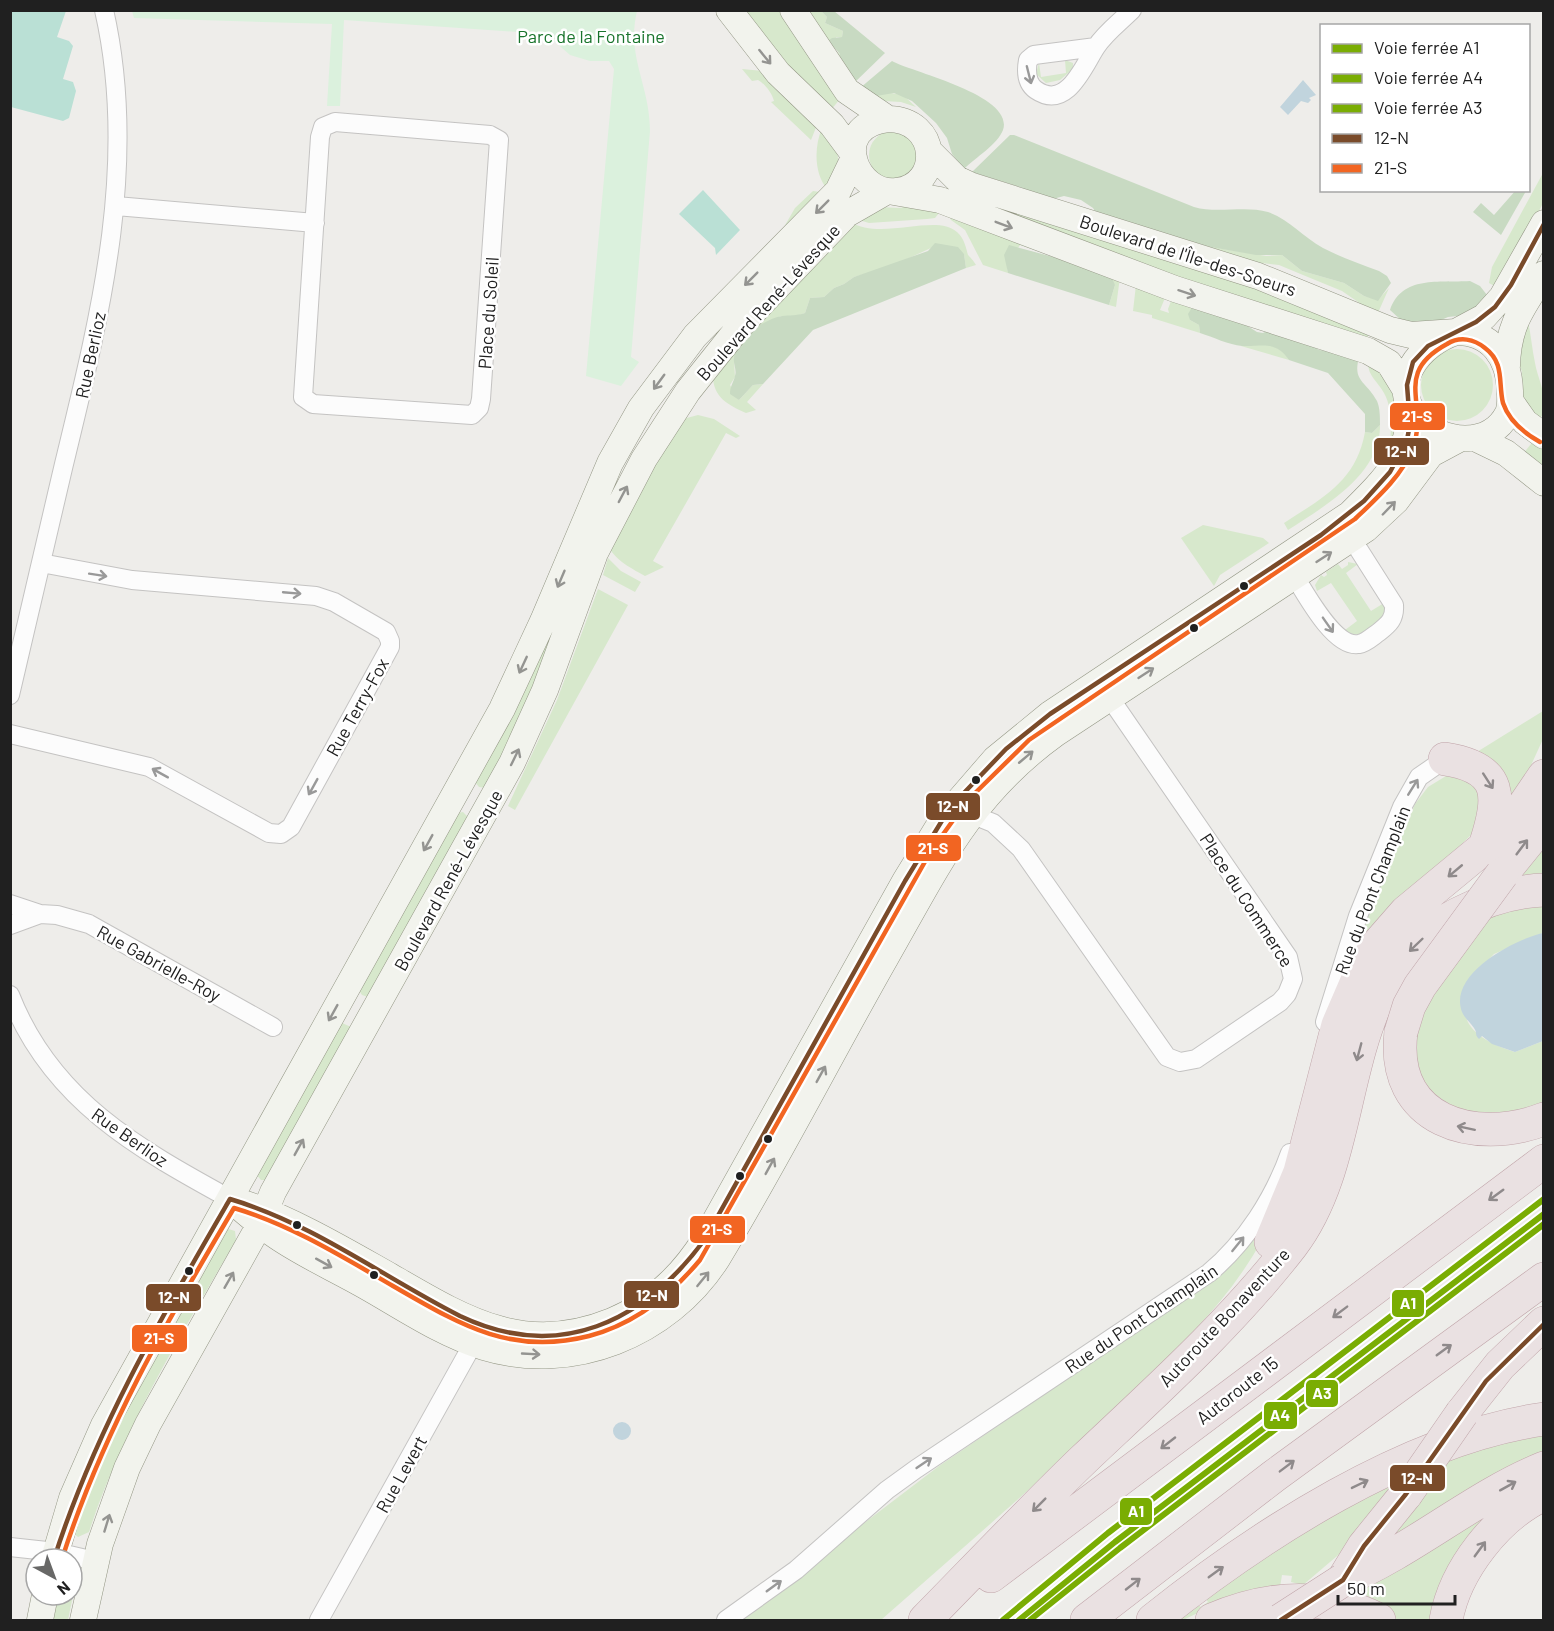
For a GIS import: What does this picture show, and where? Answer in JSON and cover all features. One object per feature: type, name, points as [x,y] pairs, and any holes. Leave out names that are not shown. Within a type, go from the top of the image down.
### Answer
[{"type":"highway","points":[[1445,759],[1479,770],[1493,787],[1496,811],[1485,846]]},
{"type":"highway","points":[[1237,1309],[1275,1235],[1292,1195],[1338,1025],[1363,967],[1378,944],[1406,912],[1510,826],[1544,776]]},
{"type":"highway","points":[[1544,822],[1502,874],[1420,986],[1409,1006],[1401,1032],[1400,1062],[1405,1080],[1422,1105],[1443,1121],[1463,1128],[1496,1131],[1544,1119]]},
{"type":"highway","name":"Autoroute Bonaventure","points":[[925,1620],[1237,1309],[1293,1244],[1311,1210],[1331,1154],[1365,1029],[1379,997],[1398,964],[1426,935],[1461,912],[1501,897],[1544,890]]},
{"type":"highway","name":"Autoroute 15","points":[[932,1620],[1544,1161]]},
{"type":"highway","points":[[1086,1620],[1282,1469],[1544,1279]]},
{"type":"highway","points":[[1343,1580],[1364,1545],[1406,1494],[1462,1413],[1500,1365],[1544,1323]]},
{"type":"highway","points":[[1153,1620],[1260,1542],[1356,1486],[1472,1436],[1544,1419]]},
{"type":"highway","points":[[1281,1620],[1343,1580],[1379,1565],[1496,1492],[1544,1468]]},
{"type":"highway","points":[[1446,1620],[1461,1582],[1488,1539],[1516,1511],[1544,1494]]},
{"type":"highway","points":[[1212,1620],[1258,1604],[1290,1599],[1338,1604],[1379,1620]]},
{"type":"street","name":"Rue Berlioz","points":[[10,695],[92,346],[116,206],[116,78],[104,10]]},
{"type":"street","points":[[729,10],[778,73],[832,125],[867,180],[890,192],[906,189],[918,181],[928,165],[929,152],[925,138],[916,127],[903,121],[888,119],[871,123],[858,133],[852,144],[853,155]]},
{"type":"street","points":[[793,10],[847,91],[888,119]]},
{"type":"street","points":[[1096,46],[1131,10]]},
{"type":"street","name":"Place du Soleil","points":[[328,123],[490,135],[498,138],[500,146],[482,388],[480,405],[475,413],[466,416],[313,404],[305,400],[302,391],[315,223],[321,130],[328,123]]},
{"type":"street","name":"Boulevard de l'Île-des-Soeurs","points":[[929,152],[957,179],[972,186],[1258,276],[1390,330],[1411,335],[1456,332]]},
{"type":"street","name":"Boulevard René-Lévesque","points":[[58,1547],[72,1498],[96,1440],[514,685],[603,478],[630,425],[666,371],[695,336],[838,191],[853,155]]},
{"type":"street","name":"Boulevard René-Lévesque","points":[[82,1620],[95,1561],[118,1488],[140,1440],[508,772],[544,690],[595,553],[622,497],[688,391],[739,327],[847,214],[890,192]]},
{"type":"street","name":"Boulevard de l'Île-des-Soeurs","points":[[890,192],[940,200],[1175,290],[1368,351],[1389,363],[1407,398]]},
{"type":"street","points":[[116,206],[315,223]]},
{"type":"street","points":[[1290,568],[1350,514],[1380,483],[1399,457],[1407,441],[1410,369],[1420,353],[1433,342],[1484,317],[1497,304],[1544,223]]},
{"type":"street","points":[[230,1199],[263,1217],[273,1234],[412,1312],[478,1335],[580,1332],[632,1312],[676,1279],[705,1239],[900,891],[1015,742],[1104,690],[1290,568],[1352,539],[1396,501],[1431,454],[1467,438],[1489,432],[1502,421],[1510,402],[1507,366],[1508,344],[1512,327],[1544,274]]},
{"type":"street","points":[[1456,332],[1483,337],[1498,350],[1507,366]]},
{"type":"street","points":[[1407,398],[1428,428],[1467,438],[1506,453],[1544,483]]},
{"type":"street","points":[[1510,402],[1525,422],[1544,435]]},
{"type":"street","points":[[1290,568],[1336,637],[1355,644],[1369,639],[1389,624],[1394,617],[1394,605],[1352,539]]},
{"type":"street","name":"Rue Terry-Fox","points":[[10,734],[149,767],[269,833],[281,834],[291,827],[390,647],[389,638],[383,630],[322,597],[132,580],[41,563]]},
{"type":"street","name":"Place du Commerce","points":[[961,810],[993,823],[1025,855],[1167,1057],[1184,1062],[1196,1059],[1280,1002],[1287,994],[1293,979],[1288,957],[1104,690]]},
{"type":"street","name":"Rue du Pont Champlain","points":[[726,1620],[796,1570],[894,1485],[1201,1280],[1240,1242],[1269,1198],[1289,1156],[1344,958],[1402,807],[1419,777],[1445,759]]},
{"type":"street","name":"Rue Gabrielle-Roy","points":[[10,904],[40,914],[57,915],[89,924],[273,1027]]},
{"type":"street","name":"Rue Gabrielle-Roy","points":[[10,925],[40,914]]},
{"type":"street","name":"Rue Berlioz","points":[[11,1000],[17,1027],[101,1120],[150,1153],[230,1199]]},
{"type":"street","name":"Rue Levert","points":[[318,1620],[478,1335]]},
{"type":"street","points":[[84,1560],[95,1561]]},
{"type":"green space","points":[[10,11],[66,11],[57,37],[69,41],[73,46],[63,79],[73,82],[76,91],[69,118],[63,121],[11,107]]},
{"type":"green space","name":"Parc de la Fontaine","points":[[132,11],[637,11],[634,43],[649,115],[650,131],[631,357],[639,362],[621,386],[586,376],[614,69],[609,61],[590,61],[570,55],[546,34],[344,20],[340,106],[327,106],[332,24],[134,18]]},
{"type":"green space","points":[[741,11],[782,11],[841,98],[830,111],[806,88]]},
{"type":"green space","points":[[804,11],[821,11],[827,17],[825,23],[843,31],[842,37],[836,37],[833,49],[840,54],[838,64]]},
{"type":"green space","points":[[821,11],[834,11],[885,53],[853,84],[838,64],[840,54],[828,41],[842,37],[843,31],[825,23],[827,17]]},
{"type":"green space","points":[[1065,60],[1073,63],[1073,69],[1060,80],[1046,83],[1036,74],[1039,63],[1041,77],[1066,73]]},
{"type":"green space","points":[[892,61],[959,86],[993,106],[1002,117],[1003,130],[1000,135],[991,146],[964,169],[952,154],[947,138],[936,123],[912,101],[894,93],[876,96],[860,88]]},
{"type":"green space","points":[[742,69],[763,71],[817,125],[811,140],[771,102],[774,101],[766,86],[758,80],[752,81]]},
{"type":"green space","points":[[860,88],[903,95],[916,107],[901,102],[883,101]]},
{"type":"green space","points":[[822,128],[837,151],[838,157],[836,170],[827,189],[820,175],[817,160],[819,135]]},
{"type":"green space","points":[[888,131],[898,131],[910,138],[917,150],[917,160],[910,172],[898,179],[888,179],[873,168],[869,160],[869,150],[880,135]]},
{"type":"green space","points":[[1010,135],[1194,207],[1212,210],[1250,209],[1276,215],[1323,248],[1379,271],[1387,276],[1391,283],[1378,301],[1364,296],[1344,283],[1302,271],[1282,255],[1256,255],[1188,243],[1097,215],[1093,208],[1081,200],[1064,196],[1049,200],[1022,191],[1023,188],[972,172]]},
{"type":"green space","points":[[1543,173],[1543,203],[1500,289],[1489,283],[1492,267]]},
{"type":"green space","points":[[703,190],[740,230],[716,255],[715,248],[679,214]]},
{"type":"green space","points":[[813,191],[820,192],[784,227],[795,208]]},
{"type":"green space","points":[[961,192],[1203,268],[1370,330],[1365,344],[969,204]]},
{"type":"green space","points":[[1514,192],[1525,192],[1501,235],[1473,212],[1481,203],[1494,215]]},
{"type":"green space","points":[[914,204],[943,208],[935,218],[869,223],[859,220],[879,207],[900,208]]},
{"type":"green space","points":[[948,214],[1120,277],[1116,307],[1109,305],[1115,285],[1068,261],[1020,245],[1007,265],[1008,273],[983,265],[965,230],[951,220]]},
{"type":"green space","points":[[850,222],[877,229],[922,225],[948,227],[960,235],[968,255],[976,265],[966,268],[964,254],[933,247],[892,266],[854,277],[834,288],[824,297],[810,298],[805,313],[796,316],[781,316],[757,327],[734,360],[735,377],[730,385],[739,400],[753,385],[763,384],[747,402],[756,410],[746,413],[733,407],[719,395],[713,376]]},
{"type":"green space","points":[[935,243],[958,247],[964,254],[966,268],[813,330],[763,384],[753,385],[739,400],[730,394],[735,374],[736,351],[752,331],[775,318],[805,313],[810,298],[824,297],[834,288],[854,277],[928,251]]},
{"type":"green space","points":[[1188,243],[1266,256],[1282,255],[1302,271],[1344,283],[1364,296],[1378,300],[1389,288],[1377,315],[1342,291],[1279,265],[1245,261]]},
{"type":"green space","points":[[1009,245],[1068,261],[1112,278],[1115,285],[1109,305],[1008,273],[1004,255]]},
{"type":"green space","points":[[1470,281],[1480,286],[1487,295],[1484,301],[1467,315],[1418,323],[1401,320],[1390,310],[1403,291],[1412,286],[1434,282]]},
{"type":"green space","points":[[1136,285],[1167,293],[1160,310],[1169,313],[1168,309],[1173,296],[1194,304],[1190,320],[1199,325],[1200,333],[1152,318],[1152,315],[1133,311]]},
{"type":"green space","points":[[1194,304],[1235,318],[1257,332],[1263,333],[1270,329],[1307,342],[1319,350],[1360,354],[1357,370],[1361,380],[1377,401],[1380,425],[1372,433],[1365,432],[1365,414],[1328,373],[1289,360],[1274,347],[1226,343],[1200,333],[1199,325],[1190,320],[1188,314]]},
{"type":"green space","points":[[1528,321],[1544,401],[1542,415],[1538,421],[1521,395],[1522,372],[1517,357]]},
{"type":"green space","points":[[1270,344],[1284,352],[1289,360],[1241,346]]},
{"type":"green space","points":[[1464,349],[1483,359],[1491,371],[1493,385],[1491,399],[1483,411],[1471,419],[1450,421],[1431,411],[1423,399],[1421,378],[1431,359],[1443,351]]},
{"type":"green space","points":[[1368,363],[1388,371],[1401,419],[1390,446],[1389,406],[1384,393],[1370,372]]},
{"type":"green space","points":[[698,415],[714,419],[740,436],[736,438],[726,433],[653,561],[664,567],[645,576],[616,557],[606,540],[683,419]]},
{"type":"green space","points":[[1380,425],[1378,443],[1361,473],[1334,499],[1288,530],[1284,523],[1335,487],[1354,464],[1365,432],[1372,433]]},
{"type":"green space","points":[[1534,440],[1543,446],[1543,470],[1523,454]]},
{"type":"green space","points":[[1203,525],[1263,538],[1269,543],[1220,575],[1214,586],[1181,538]]},
{"type":"green space","points":[[608,558],[621,571],[641,582],[635,592],[603,575]]},
{"type":"green space","points":[[1348,562],[1358,564],[1346,573],[1371,611],[1384,603],[1385,610],[1378,623],[1366,632],[1358,634],[1351,634],[1345,630],[1357,621],[1331,583],[1317,591],[1315,585],[1321,575],[1324,577],[1327,575],[1326,572],[1338,564],[1342,569],[1348,565]]},
{"type":"green space","points":[[598,589],[628,605],[515,810],[508,806],[557,700]]},
{"type":"green space","points":[[557,599],[558,640],[486,788],[479,787],[475,782]]},
{"type":"green space","points":[[1543,711],[1543,739],[1512,807],[1472,755]]},
{"type":"green space","points":[[1446,776],[1464,776],[1482,794],[1476,828],[1360,943],[1356,943],[1415,804],[1428,787]]},
{"type":"green space","points":[[463,812],[468,817],[368,997],[362,995],[358,989],[457,813]]},
{"type":"green space","points":[[1543,834],[1543,880],[1516,882]]},
{"type":"green space","points":[[1543,901],[1543,933],[1494,954],[1466,984],[1465,1005],[1466,1017],[1473,1030],[1493,1044],[1515,1052],[1543,1041],[1543,1107],[1492,1118],[1453,1107],[1430,1091],[1410,1055],[1409,1034],[1486,913]]},
{"type":"green space","points":[[340,1022],[351,1027],[266,1180],[261,1180],[255,1173]]},
{"type":"green space","points":[[225,1228],[235,1231],[236,1240],[174,1347],[136,1419],[103,1493],[89,1532],[78,1537],[73,1533],[94,1468]]},
{"type":"green space","points":[[1256,1236],[1263,1238],[1237,1279],[1208,1316],[1175,1350],[1110,1415],[1045,1475],[881,1620],[737,1620],[939,1466],[1220,1275]]},
{"type":"green space","points":[[1543,1429],[1543,1459],[1392,1537],[1444,1459]]},
{"type":"green space","points":[[1404,1475],[1350,1545],[1303,1585],[1291,1582],[1292,1576],[1282,1575],[1280,1587],[1202,1611],[1183,1620],[1180,1617],[1197,1604],[1201,1607],[1208,1602],[1205,1598],[1248,1564]]},
{"type":"green space","points":[[1506,1499],[1436,1620],[1397,1620],[1361,1591]]},
{"type":"green space","points":[[55,1607],[71,1607],[68,1620],[49,1620]]},
{"type":"water","points":[[1303,80],[1316,95],[1309,98],[1311,100],[1308,103],[1301,101],[1288,115],[1280,107]]},
{"type":"water","points":[[1543,933],[1543,1041],[1515,1052],[1492,1044],[1482,1036],[1479,1039],[1461,1009],[1461,995],[1466,982],[1488,959],[1517,942]]},
{"type":"water","points":[[622,1422],[628,1425],[631,1431],[628,1437],[622,1440],[616,1437],[613,1431],[616,1425]]},
{"type":"rail line","name":"A1","points":[[1003,1620],[1108,1533],[1544,1199]]},
{"type":"rail line","name":"A4","points":[[1019,1620],[1115,1542],[1544,1214]]},
{"type":"rail line","name":"A3","points":[[1030,1620],[1120,1548],[1544,1224]]},
{"type":"transit line","name":"12-N","points":[[58,1547],[89,1465],[132,1374],[230,1199],[291,1222],[348,1252],[431,1301],[460,1316],[496,1330],[531,1335],[565,1334],[597,1326],[627,1312],[655,1293],[681,1268],[705,1239],[905,881],[943,819],[961,796],[1006,749],[1050,714],[1321,535],[1364,501],[1390,472],[1407,440],[1410,424],[1407,385],[1413,362],[1428,346],[1476,322],[1495,307],[1511,285],[1544,224]]},
{"type":"transit line","name":"21-S","points":[[66,1547],[78,1512],[116,1422],[184,1293],[234,1208],[296,1232],[440,1313],[486,1333],[534,1342],[561,1341],[606,1331],[636,1316],[664,1297],[700,1260],[931,851],[967,801],[1029,740],[1355,519],[1388,486],[1408,458],[1417,432],[1416,378],[1421,366],[1430,355],[1447,344],[1462,339],[1472,341],[1491,354],[1496,360],[1503,403],[1509,415],[1528,435],[1540,442]]},
{"type":"transit line","name":"12-N","points":[[1281,1620],[1343,1580],[1364,1546],[1406,1494],[1486,1381],[1544,1324]]}]
